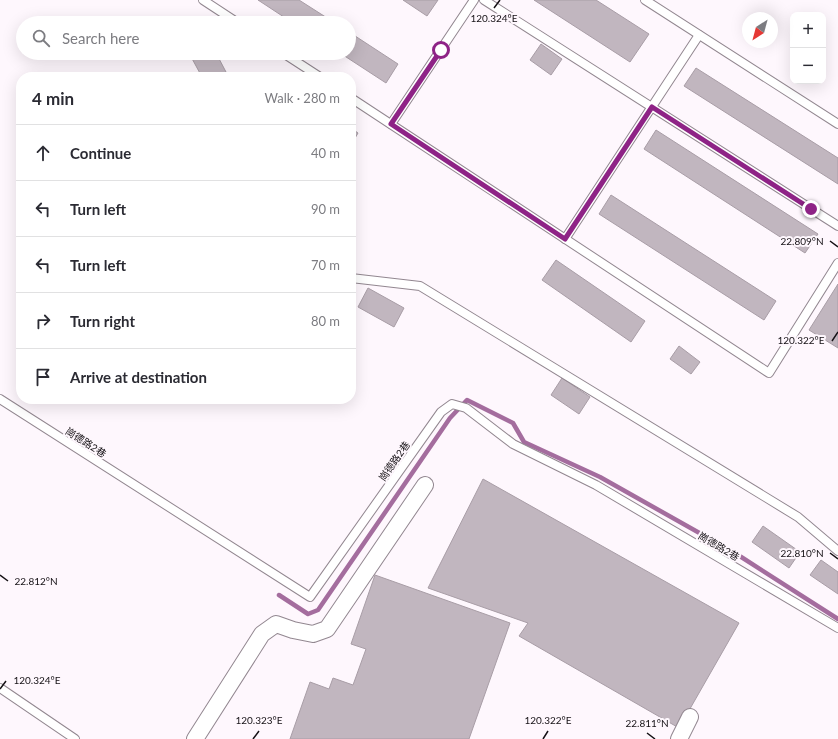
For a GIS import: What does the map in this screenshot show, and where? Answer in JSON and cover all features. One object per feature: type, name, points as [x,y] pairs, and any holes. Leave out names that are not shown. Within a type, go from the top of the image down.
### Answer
[{"type":"street","points":[[195,739],[262,634],[276,624],[292,630],[313,634],[327,629],[425,485]]},
{"type":"street","points":[[679,739],[690,717]]},
{"type":"lane","points":[[203,0],[227,16]]},
{"type":"lane","points":[[391,124],[474,0]]},
{"type":"lane","points":[[484,0],[838,226]]},
{"type":"lane","points":[[645,0],[838,124]]},
{"type":"lane","points":[[565,239],[699,35]]},
{"type":"lane","points":[[294,60],[312,72]]},
{"type":"lane","points":[[356,101],[769,373],[838,263]]},
{"type":"lane","points":[[356,279],[420,286],[798,517],[838,551]]},
{"type":"lane","name":"崗德路2巷","points":[[0,399],[310,597],[441,412],[452,404],[466,408],[513,444],[596,485],[838,628]]},
{"type":"lane","points":[[0,688],[75,739]]},
{"type":"building","points":[[258,0],[299,0],[324,16],[282,16]]},
{"type":"building","points":[[403,0],[438,0],[427,16]]},
{"type":"building","points":[[534,0],[596,0],[649,34],[630,62]]},
{"type":"building","points":[[356,37],[398,64],[386,83],[351,60],[356,60]]},
{"type":"building","points":[[541,44],[562,59],[551,75],[530,60]]},
{"type":"building","points":[[193,60],[220,60],[226,72],[199,72]]},
{"type":"building","points":[[696,68],[838,158],[838,184],[684,86]]},
{"type":"building","points":[[656,130],[818,234],[805,253],[644,149]]},
{"type":"building","points":[[611,195],[776,301],[764,320],[599,214]]},
{"type":"building","points":[[556,260],[645,321],[631,342],[542,280]]},
{"type":"building","points":[[838,284],[838,348],[809,330]]},
{"type":"building","points":[[368,288],[404,308],[394,327],[358,307]]},
{"type":"building","points":[[679,346],[700,362],[691,374],[670,359]]},
{"type":"building","points":[[562,378],[590,397],[579,414],[551,395]]},
{"type":"building","points":[[483,479],[739,623],[679,728],[519,636],[528,623],[428,588]]},
{"type":"building","points":[[763,526],[800,552],[789,568],[752,542]]},
{"type":"building","points":[[821,560],[838,572],[838,594],[810,575]]},
{"type":"building","points":[[375,575],[510,623],[469,739],[290,739],[310,682],[329,689],[333,678],[353,685],[366,649],[351,644]]},
{"type":"waterway","points":[[279,595],[308,614],[318,610],[450,418],[467,400],[513,423],[524,442],[600,477],[735,553],[838,619]]},
{"type":"route","points":[[441,50],[391,124],[565,239],[652,107],[811,209]]}]
